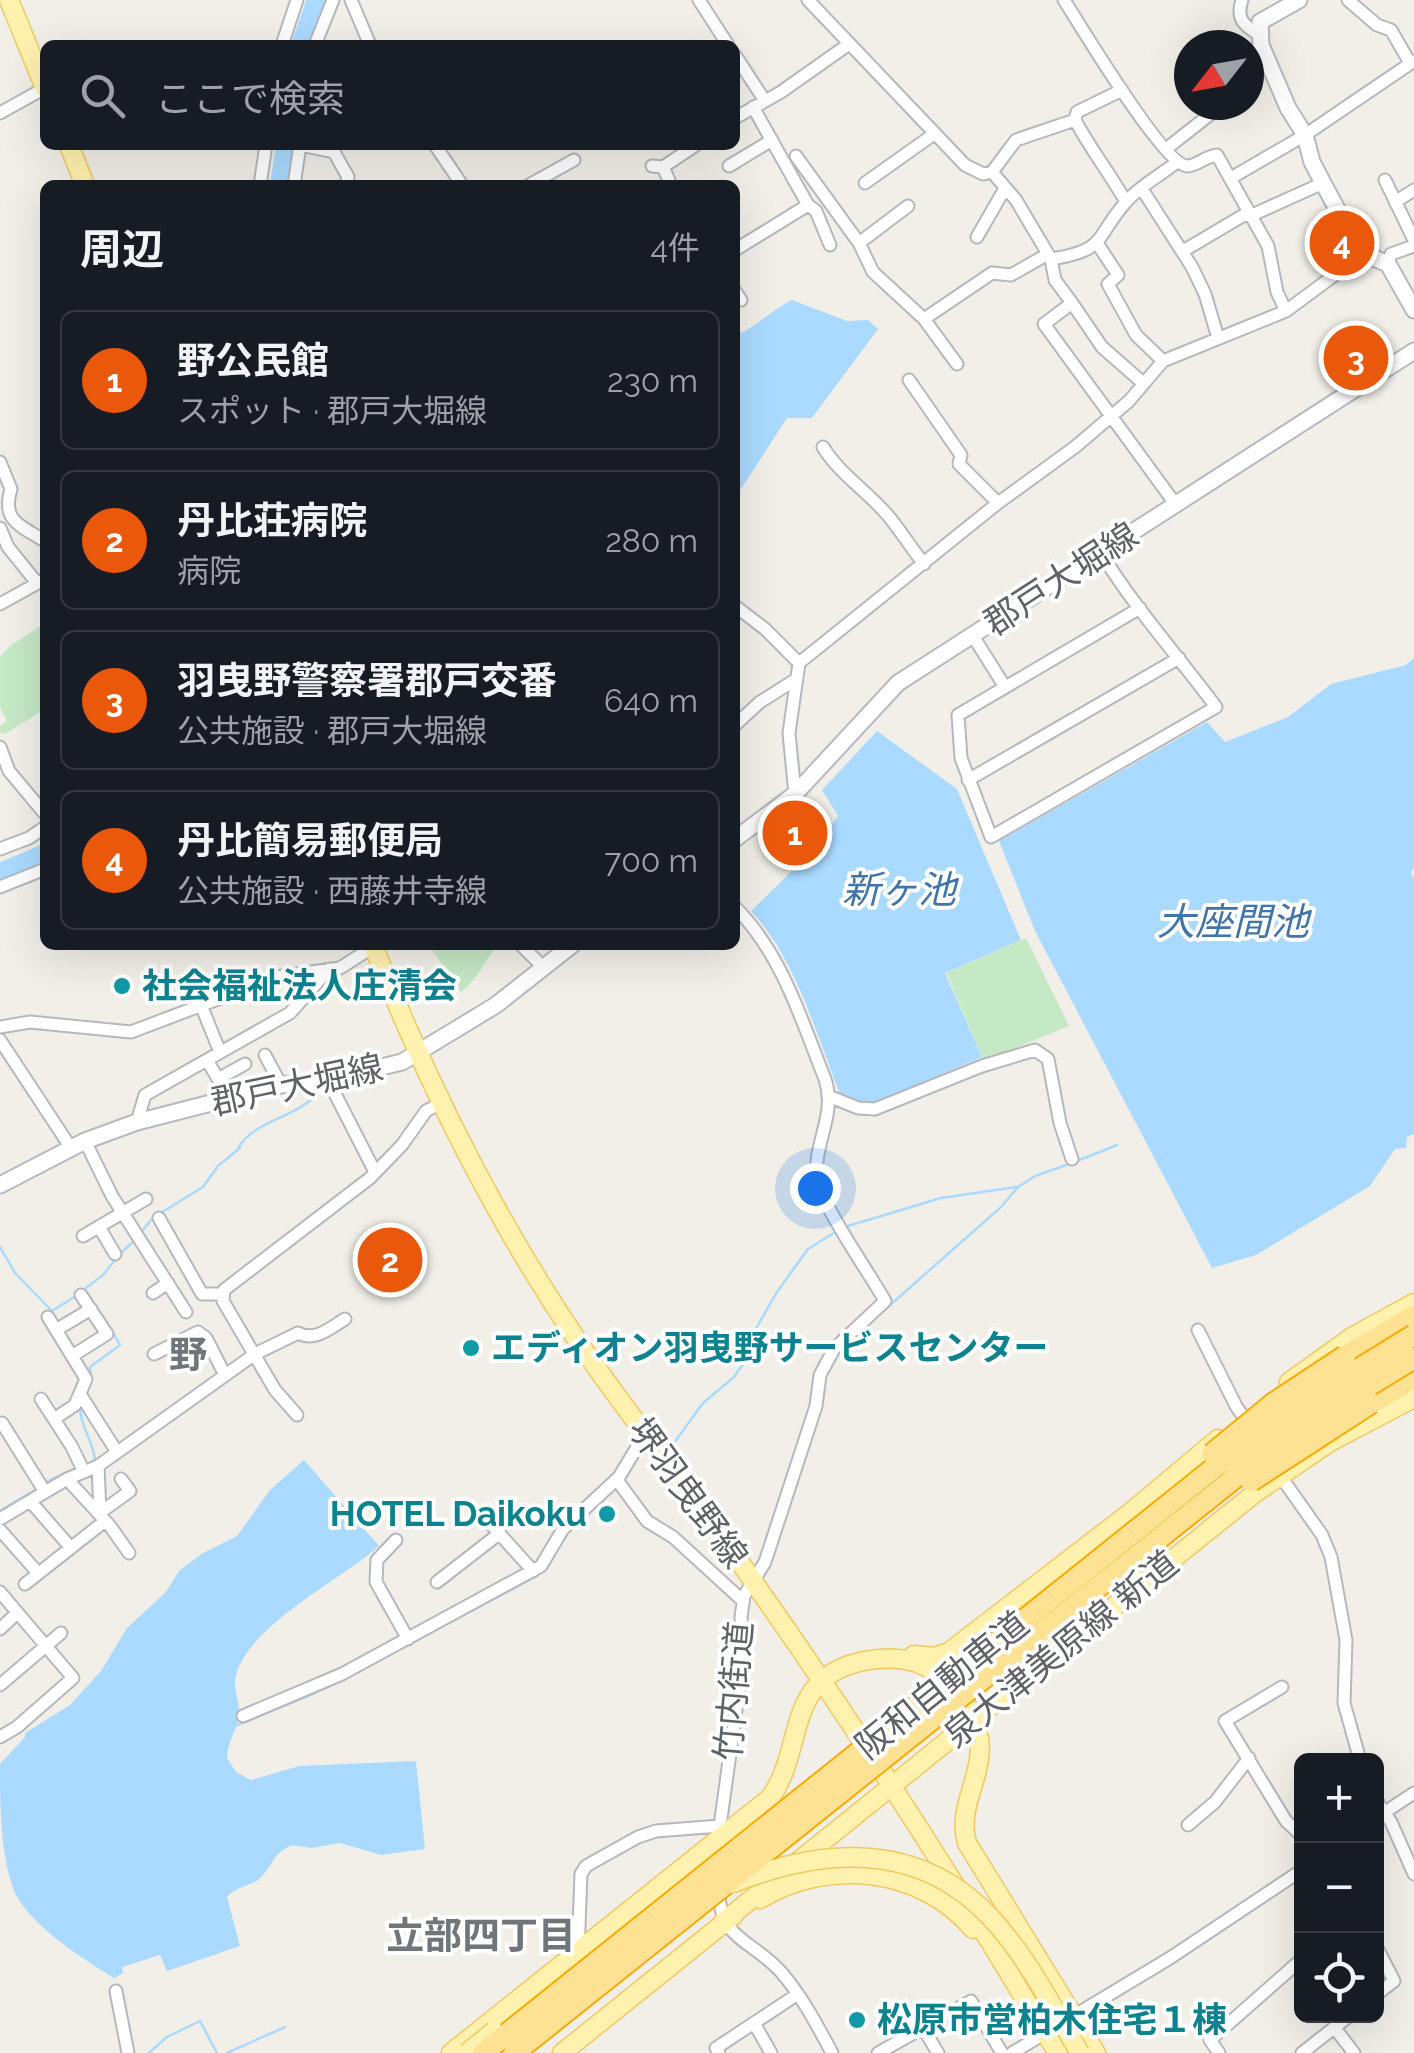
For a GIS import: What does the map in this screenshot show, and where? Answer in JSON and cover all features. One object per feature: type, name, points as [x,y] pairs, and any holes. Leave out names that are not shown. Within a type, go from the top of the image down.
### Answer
[{"type":"highway","points":[[1132,1532],[1207,1458],[1274,1403],[1414,1316]]},
{"type":"highway","name":"阪和自動車道","points":[[483,2053],[1132,1532],[1276,1422],[1414,1336]]},
{"type":"highway","name":"阪和自動車道","points":[[514,2053],[1275,1447],[1414,1358]]},
{"type":"highway","points":[[1064,1614],[1245,1484],[1414,1378]]},
{"type":"main road","points":[[9,0],[40,76]]},
{"type":"main road","points":[[1261,30],[1265,18],[1299,0]]},
{"type":"main road","points":[[1264,61],[1305,135],[1312,162],[1366,256],[1388,264],[1414,310]]},
{"type":"main road","points":[[71,150],[84,180]]},
{"type":"main road","name":"郡戸大堀線","points":[[740,834],[795,794],[898,683],[1414,352]]},
{"type":"main road","name":"堺羽曳野線","points":[[376,950],[441,1103],[534,1272],[576,1338],[822,1681],[1042,2027]]},
{"type":"main road","name":"郡戸大堀線","points":[[0,1185],[78,1144],[137,1122],[281,1085],[328,1080],[418,1055],[496,1005],[566,950]]},
{"type":"main road","name":"泉大津美原線 新道","points":[[822,1681],[851,1664],[934,1657],[949,1652],[1131,1512],[1244,1418],[1352,1337],[1414,1303]]},
{"type":"main road","name":"泉大津美原線 新道","points":[[724,1922],[772,1879],[1110,1608],[1281,1476],[1330,1442],[1414,1398]]},
{"type":"main road","points":[[888,1658],[918,1663],[936,1672],[956,1690],[974,1720],[980,1757],[965,1811],[967,1843],[1096,2053]]},
{"type":"main road","points":[[451,2053],[773,1794],[787,1764],[803,1704],[822,1681]]},
{"type":"main road","points":[[468,2053],[588,1956],[632,1928],[755,1875],[804,1861],[848,1856],[884,1859],[918,1869],[973,1900],[1014,1947],[1080,2053]]},
{"type":"main road","points":[[562,2053],[724,1922],[766,1895],[815,1878],[859,1874],[893,1879],[928,1893],[960,1915],[986,1946],[1058,2053]]},
{"type":"street","points":[[284,40],[297,0]]},
{"type":"street","points":[[318,40],[332,0]]},
{"type":"street","points":[[351,0],[368,40]]},
{"type":"street","points":[[699,0],[725,40]]},
{"type":"street","points":[[808,0],[965,165],[983,174],[992,172],[1016,140],[1076,120]]},
{"type":"street","points":[[1064,0],[1152,136],[1177,162],[1189,166],[1217,155],[1268,246],[1277,292],[1286,310]]},
{"type":"street","points":[[1242,0],[1238,12],[1246,30]]},
{"type":"street","points":[[1231,178],[1305,135],[1412,62],[1392,30],[1377,25],[1348,0]]},
{"type":"street","points":[[740,115],[782,92],[849,44]]},
{"type":"street","points":[[740,65],[772,140],[808,204],[816,211],[830,245]]},
{"type":"street","points":[[1122,90],[1077,112],[1076,120],[1126,202]]},
{"type":"street","points":[[0,113],[40,91]]},
{"type":"street","points":[[1166,148],[1203,120]]},
{"type":"street","points":[[865,183],[934,134]]},
{"type":"street","points":[[729,166],[772,140]]},
{"type":"street","points":[[261,180],[265,150]]},
{"type":"street","points":[[295,180],[300,150]]},
{"type":"street","points":[[325,150],[334,152],[347,180]]},
{"type":"street","points":[[438,150],[458,180]]},
{"type":"street","points":[[667,180],[657,167],[687,150]]},
{"type":"street","points":[[796,156],[859,243],[873,272],[924,319],[957,364]]},
{"type":"street","points":[[538,180],[574,160]]},
{"type":"street","points":[[924,319],[992,272],[1011,275],[1049,256],[1071,256],[1097,243],[1126,202],[1177,162]]},
{"type":"street","points":[[992,172],[1016,200],[1049,256],[1055,280],[1102,347],[1143,383]]},
{"type":"street","points":[[1384,180],[1414,243],[1391,254],[1388,264]]},
{"type":"street","points":[[1183,251],[1250,214],[1323,183]]},
{"type":"street","points":[[1142,189],[1183,251],[1205,294],[1218,338]]},
{"type":"street","points":[[977,237],[1004,190]]},
{"type":"street","points":[[1396,202],[1414,190]]},
{"type":"street","points":[[740,247],[808,204]]},
{"type":"street","points":[[859,243],[908,206]]},
{"type":"street","points":[[1097,243],[1118,275],[1108,284],[1136,335],[1163,361]]},
{"type":"street","points":[[795,794],[790,733],[799,662],[1110,416],[1163,361],[1286,310],[1366,256]]},
{"type":"street","points":[[1072,302],[1044,324],[1176,504]]},
{"type":"street","points":[[908,380],[961,454],[960,464],[998,503]]},
{"type":"street","points":[[823,447],[838,470],[860,486],[891,519],[924,564]]},
{"type":"street","points":[[2,473],[11,489],[6,504],[13,521],[40,538]]},
{"type":"street","points":[[0,528],[8,547],[40,580]]},
{"type":"street","points":[[1101,553],[1123,588],[1140,608],[1216,707],[991,837],[961,758],[958,714],[1140,608]]},
{"type":"street","points":[[0,604],[40,582]]},
{"type":"street","points":[[740,610],[799,662]]},
{"type":"street","points":[[973,636],[1005,687]]},
{"type":"street","points":[[968,780],[1179,658]]},
{"type":"street","points":[[740,720],[795,680]]},
{"type":"street","points":[[0,748],[10,771],[40,808]]},
{"type":"street","points":[[0,849],[40,831]]},
{"type":"street","points":[[0,887],[40,871]]},
{"type":"street","points":[[740,912],[756,927],[778,964],[832,1097],[858,1108],[875,1108],[982,1066],[1035,1050],[1048,1059],[1060,1123],[1072,1159]]},
{"type":"street","points":[[0,1028],[30,1022],[131,1032],[276,977],[340,968],[368,950]]},
{"type":"street","points":[[527,950],[544,968]]},
{"type":"street","points":[[137,1122],[145,1094],[290,1013],[329,969]]},
{"type":"street","points":[[201,1005],[220,1052]]},
{"type":"street","points":[[0,1040],[78,1144],[186,1312]]},
{"type":"street","points":[[265,1055],[281,1085]]},
{"type":"street","points":[[207,1060],[225,1100]]},
{"type":"street","points":[[218,1079],[245,1064]]},
{"type":"street","points":[[328,1080],[374,1170]]},
{"type":"street","name":"竹内街道","points":[[724,1922],[718,1903],[720,1833],[744,1652],[740,1627],[743,1602],[765,1562],[816,1406],[820,1374],[834,1349],[884,1301],[817,1181],[819,1151],[832,1097]]},
{"type":"street","points":[[222,1294],[332,1208],[402,1146],[426,1111],[441,1103]]},
{"type":"street","points":[[83,1236],[146,1199]]},
{"type":"street","points":[[159,1218],[202,1294],[222,1294]]},
{"type":"street","points":[[99,1227],[115,1254]]},
{"type":"street","points":[[153,1292],[168,1284]]},
{"type":"street","points":[[222,1294],[275,1390],[296,1416]]},
{"type":"street","points":[[72,1356],[107,1334],[81,1295]]},
{"type":"street","points":[[56,1330],[91,1309]]},
{"type":"street","points":[[48,1317],[86,1379],[76,1405],[54,1419]]},
{"type":"street","points":[[0,1519],[66,1479],[98,1466],[255,1354],[298,1333],[318,1336],[344,1319]]},
{"type":"street","points":[[154,1354],[198,1327],[225,1375]]},
{"type":"street","points":[[1198,1330],[1244,1418],[1322,1536],[1331,1557],[1346,1640],[1344,1703],[1358,1753]]},
{"type":"street","points":[[80,1394],[117,1452]]},
{"type":"street","points":[[41,1399],[84,1472]]},
{"type":"street","points":[[2,1422],[20,1441],[46,1492]]},
{"type":"street","points":[[243,1716],[322,1684],[533,1571],[548,1559],[566,1526],[617,1480],[644,1434]]},
{"type":"street","points":[[98,1466],[102,1515]]},
{"type":"street","points":[[66,1479],[102,1515],[129,1554]]},
{"type":"street","points":[[25,1584],[71,1548],[130,1492],[121,1479]]},
{"type":"street","points":[[617,1480],[646,1521],[674,1537],[743,1602]]},
{"type":"street","points":[[30,1501],[71,1548]]},
{"type":"street","points":[[487,1520],[533,1571]]},
{"type":"street","points":[[0,1530],[38,1573]]},
{"type":"street","points":[[437,1582],[500,1533]]},
{"type":"street","points":[[396,1540],[377,1560],[376,1582],[408,1640]]},
{"type":"street","points":[[0,1592],[78,1683],[0,1737]]},
{"type":"street","points":[[0,1629],[18,1613]]},
{"type":"street","points":[[0,1685],[60,1633]]},
{"type":"street","points":[[1282,1686],[1226,1721],[1294,1828]]},
{"type":"street","points":[[1188,1826],[1215,1802],[1249,1758]]},
{"type":"street","points":[[1384,1813],[1414,1793]]},
{"type":"street","points":[[1384,1820],[1414,1874]]},
{"type":"street","points":[[578,1952],[581,1874],[586,1866],[656,1831],[720,1833]]},
{"type":"street","points":[[1012,2053],[1042,2027],[1072,2016],[1192,1944],[1294,1875]]},
{"type":"street","points":[[724,1922],[733,1934],[770,1961],[798,1994],[832,2053]]},
{"type":"street","points":[[1384,1962],[1394,1981],[1384,1989]]},
{"type":"street","points":[[1219,2053],[1210,2040],[1294,1966]]},
{"type":"street","points":[[116,1991],[128,2053]]},
{"type":"street","points":[[719,2053],[716,2048],[798,1994]]},
{"type":"street","points":[[878,2053],[971,2001],[1002,2053]]},
{"type":"street","points":[[754,2023],[771,2053]]},
{"type":"street","points":[[1302,2053],[1338,2023]]},
{"type":"street","points":[[1334,2026],[1354,2053]]},
{"type":"street","points":[[923,2028],[938,2053]]},
{"type":"green space","points":[[40,626],[40,712],[5,734],[0,733],[0,726],[7,720],[0,708],[0,657]]},
{"type":"green space","points":[[1026,938],[1069,1026],[984,1061],[946,973]]},
{"type":"green space","points":[[432,950],[494,950],[476,976],[461,992]]},
{"type":"water","points":[[792,300],[847,321],[868,320],[878,329],[812,418],[787,418],[740,490],[740,333]]},
{"type":"water","name":"大座間池","points":[[1414,658],[1414,1134],[1407,1137],[1406,1148],[1395,1149],[1370,1186],[1256,1255],[1212,1268],[1035,931],[999,841],[1207,722],[1225,742],[1288,717],[1331,684],[1406,665]]},
{"type":"water","name":"新ヶ池","points":[[877,731],[957,789],[1021,940],[945,973],[982,1057],[874,1103],[858,1103],[840,1094],[793,974],[751,911],[816,847],[838,816],[822,790]]},
{"type":"water","points":[[304,1460],[379,1546],[298,1604],[259,1638],[245,1656],[235,1680],[239,1713],[227,1758],[236,1772],[251,1780],[299,1766],[416,1761],[425,1849],[381,1855],[340,1843],[312,1848],[292,1845],[277,1855],[260,1879],[227,1897],[240,1946],[167,1971],[160,1955],[122,1967],[123,1973],[114,1978],[45,1930],[15,1893],[4,1847],[0,1764],[25,1733],[70,1705],[101,1671],[127,1628],[166,1592],[179,1571],[203,1553],[237,1536],[270,1490]]},
{"type":"waterway","points":[[302,40],[316,0]]},
{"type":"waterway","points":[[280,180],[284,150]]},
{"type":"waterway","points":[[0,872],[40,855]]},
{"type":"waterway","points":[[159,1214],[203,1187],[218,1166],[256,1130],[302,1106],[323,1087]]},
{"type":"waterway","points":[[1077,1161],[1117,1145]]},
{"type":"waterway","points":[[863,1329],[1001,1207],[1018,1187],[1035,1176],[1069,1164]]},
{"type":"waterway","points":[[848,1226],[941,1198],[1016,1187]]},
{"type":"waterway","points":[[142,1231],[152,1219]]},
{"type":"waterway","points":[[671,1447],[703,1403],[734,1377],[751,1353],[754,1332],[808,1249],[837,1231]]},
{"type":"waterway","points":[[121,1253],[134,1241]]},
{"type":"waterway","points":[[0,1247],[15,1273],[52,1311],[76,1296]]},
{"type":"waterway","points":[[82,1291],[116,1259]]},
{"type":"waterway","points":[[91,1382],[90,1367],[120,1345],[113,1333]]},
{"type":"waterway","points":[[80,1407],[95,1461]]},
{"type":"waterway","points":[[46,1482],[70,1471]]},
{"type":"waterway","points":[[0,1511],[35,1490]]},
{"type":"waterway","points":[[593,1509],[604,1500]]},
{"type":"waterway","points":[[548,1566],[561,1543]]},
{"type":"waterway","points":[[324,1689],[537,1576]]},
{"type":"waterway","points":[[237,1725],[315,1693]]},
{"type":"waterway","points":[[149,2053],[167,2037],[200,2021],[217,2053]]},
{"type":"waterway","points":[[227,2053],[285,2027]]},
{"type":"place","name":"丹比簡易郵便局","points":[[1342,243]]},
{"type":"place","name":"羽曳野警察署郡戸交番","points":[[1356,358]]},
{"type":"place","name":"野公民館","points":[[795,833]]},
{"type":"place","name":"社会福祉法人庄清会","points":[[122,986]]},
{"type":"place","name":"丹比荘病院","points":[[390,1260]]},
{"type":"place","name":"エディオン羽曳野サービスセンター","points":[[471,1348]]},
{"type":"place","name":"HOTEL Daikoku","points":[[607,1514]]},
{"type":"place","name":"松原市営柏木住宅１棟","points":[[857,2020]]},
{"type":"district","name":"野","points":[[188,1355]]},
{"type":"district","name":"立部四丁目","points":[[481,1936]]}]
